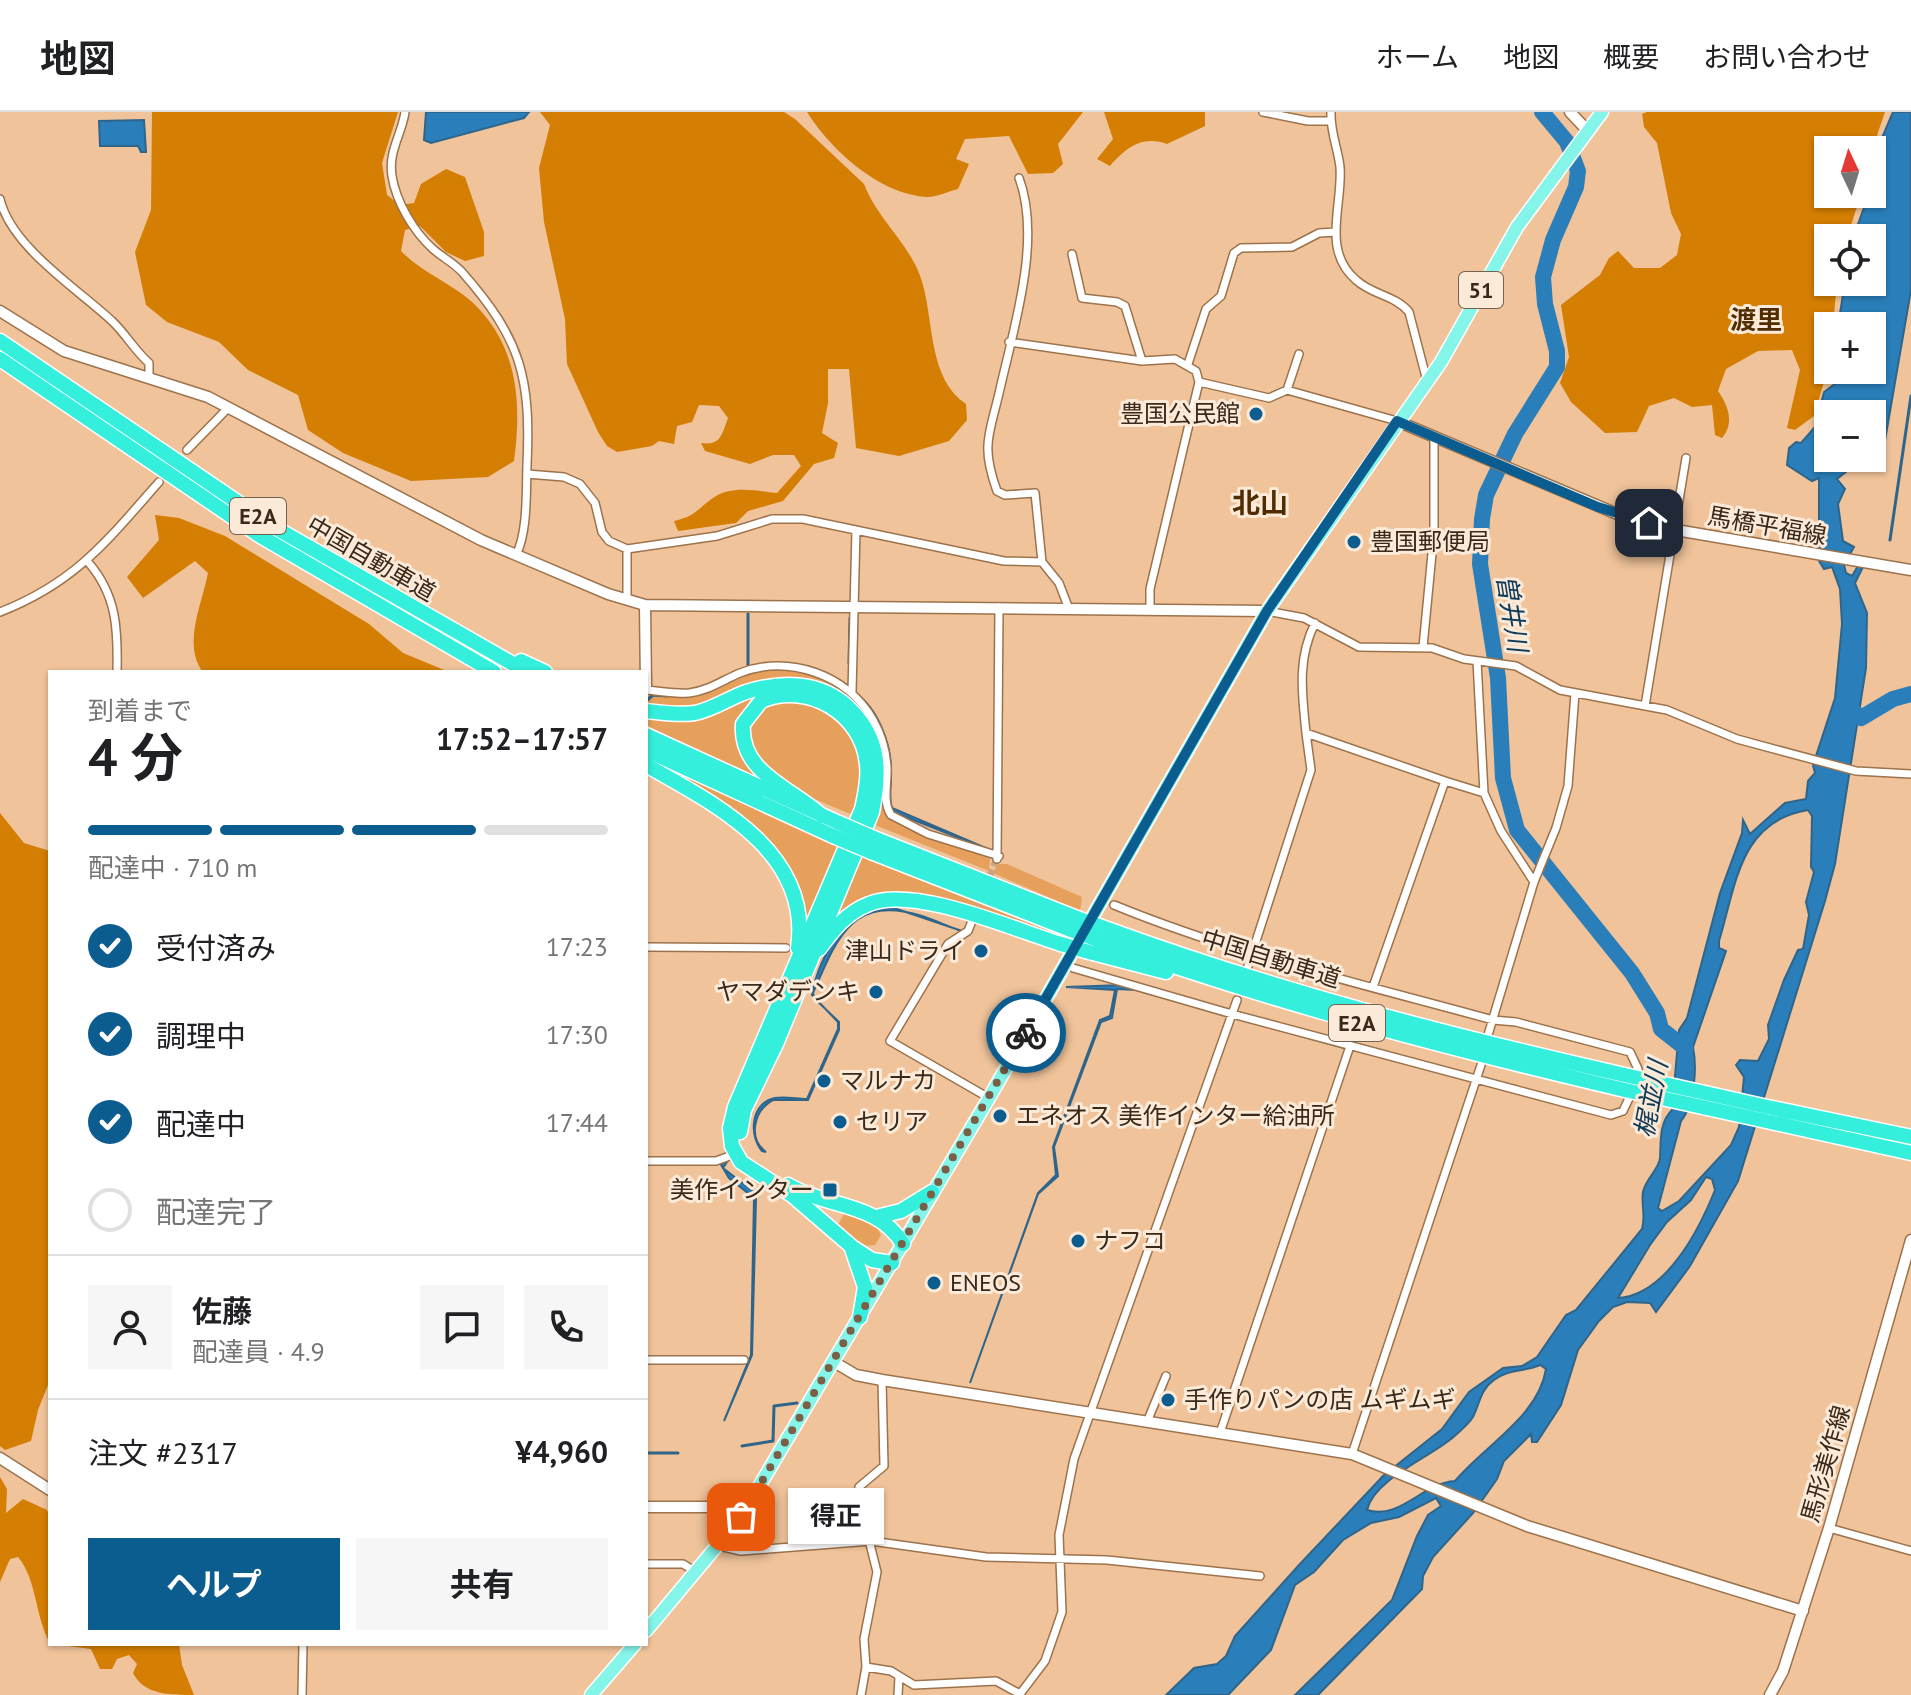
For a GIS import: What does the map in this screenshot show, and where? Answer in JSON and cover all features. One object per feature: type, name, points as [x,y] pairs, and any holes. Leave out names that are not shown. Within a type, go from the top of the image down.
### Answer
[{"type":"highway","name":"中国自動車道","points":[[0,341],[274,527],[523,670]]},
{"type":"highway","name":"中国自動車道","points":[[0,359],[262,537],[491,670]]},
{"type":"highway","points":[[423,614],[541,670]]},
{"type":"highway","points":[[648,711],[671,715],[696,712],[722,705],[743,693],[793,684],[820,688],[832,695],[865,727],[875,751],[878,782],[872,812],[818,936],[813,958],[754,1095],[744,1110],[740,1145],[748,1159],[796,1189],[892,1225],[903,1244]]},
{"type":"highway","points":[[822,816],[803,798],[765,776],[744,748],[743,724],[761,701],[774,695],[792,694],[825,702],[850,724],[867,763],[862,809],[735,1107],[730,1128],[732,1146],[741,1162],[793,1196],[851,1246],[872,1260],[892,1263]]},
{"type":"highway","name":"中国自動車道","points":[[648,736],[822,816],[836,829]]},
{"type":"highway","name":"中国自動車道","points":[[648,751],[873,845],[1074,924],[1095,939],[1298,1006],[1400,1035],[1769,1115],[1911,1153]]},
{"type":"highway","points":[[648,766],[743,827],[785,872],[800,906],[793,972]]},
{"type":"highway","points":[[813,958],[844,918],[870,903],[894,899],[951,910],[1061,944],[1095,939]]},
{"type":"highway","name":"中国自動車道","points":[[1095,939],[1222,968],[1627,1083]]},
{"type":"highway","name":"中国自動車道","points":[[1769,1115],[1911,1137]]},
{"type":"highway","points":[[876,1217],[901,1211],[932,1192]]},
{"type":"highway","points":[[851,1246],[865,1287],[860,1317]]},
{"type":"main road","name":"51","points":[[648,1629],[741,1517],[989,1098],[1267,611],[1427,381],[1517,227],[1586,129],[1602,112]]},
{"type":"main road","points":[[591,1695],[633,1646]]},
{"type":"street","points":[[405,112],[393,147],[394,187],[416,231],[460,270],[492,310],[516,351],[529,400],[527,474],[516,555]]},
{"type":"street","points":[[1263,112],[1282,118],[1331,117],[1340,166],[1336,232],[1343,263],[1355,280],[1394,299],[1409,312],[1427,381]]},
{"type":"street","points":[[1570,112],[1586,129]]},
{"type":"street","points":[[1019,178],[1025,201],[1028,265],[990,418],[987,458],[997,491],[1005,495],[1035,493],[1042,562],[1059,583],[1069,609]]},
{"type":"street","points":[[0,199],[16,233],[74,292],[117,326],[149,363],[149,377]]},
{"type":"street","points":[[1188,364],[1206,309],[1221,296],[1234,253],[1241,248],[1292,247],[1314,234],[1336,232]]},
{"type":"street","points":[[1072,254],[1082,298],[1117,302],[1125,306],[1142,361]]},
{"type":"street","points":[[0,311],[64,351],[149,377],[229,407],[437,518],[516,555],[645,605],[1267,611],[1315,623],[1342,640],[1371,650],[1423,647],[1480,662],[1507,665],[1526,670],[1551,685],[1575,693],[1696,719],[1737,739],[1856,771],[1911,774]]},
{"type":"street","points":[[1009,342],[1142,361],[1163,358],[1188,364],[1196,371],[1199,382],[1150,589],[1150,610]]},
{"type":"street","points":[[1287,390],[1299,354]]},
{"type":"street","points":[[1199,382],[1269,398],[1287,390],[1397,421]]},
{"type":"street","points":[[187,450],[229,407]]},
{"type":"street","name":"馬橋平福線","points":[[1397,421],[1622,516],[1676,530],[1911,570]]},
{"type":"street","points":[[1423,647],[1434,533],[1434,439]]},
{"type":"street","points":[[1645,706],[1686,458]]},
{"type":"street","points":[[527,474],[564,477],[580,484],[595,503],[602,532],[609,541],[627,549],[717,536],[772,519],[803,519],[1004,561],[1042,562]]},
{"type":"street","points":[[0,612],[52,588],[88,562],[159,482]]},
{"type":"street","points":[[852,692],[856,530]]},
{"type":"street","points":[[627,549],[627,600]]},
{"type":"street","points":[[88,562],[108,587],[116,616],[117,670]]},
{"type":"street","points":[[645,605],[646,670]]},
{"type":"street","points":[[648,688],[689,693],[710,688],[742,673],[788,666],[819,674],[852,692],[868,711],[883,742],[887,764],[886,804],[891,815],[928,834],[998,858],[999,607]]},
{"type":"street","points":[[1248,966],[1311,770],[1300,669],[1306,640],[1315,623]]},
{"type":"street","points":[[1480,662],[1484,793],[1501,831],[1535,880]]},
{"type":"street","points":[[1488,1035],[1535,880],[1568,786],[1575,693]]},
{"type":"street","points":[[1306,733],[1484,793]]},
{"type":"street","points":[[1373,987],[1445,781]]},
{"type":"street","points":[[1073,968],[1232,1014],[1611,1115],[1623,1111],[1636,1082],[1638,1069],[1630,1052],[1529,1025],[1493,1020],[1252,954],[1170,928],[1114,905]]},
{"type":"street","points":[[972,921],[968,931],[948,944],[890,1041],[989,1098]]},
{"type":"street","points":[[648,947],[786,948]]},
{"type":"street","points":[[866,1667],[891,1671],[918,1685],[996,1681],[1020,1694],[1045,1661],[1062,1612],[1058,1558],[1064,1496],[1237,1000]]},
{"type":"street","points":[[1220,1433],[1350,1046]]},
{"type":"street","points":[[1352,1454],[1481,1065]]},
{"type":"street","points":[[648,1161],[716,1161],[727,1157]]},
{"type":"street","name":"馬形美作線","points":[[1770,1695],[1783,1671],[1829,1528],[1911,1240]]},
{"type":"street","points":[[648,1360],[744,1360]]},
{"type":"street","points":[[834,1362],[856,1375],[882,1380],[1352,1454],[1500,1515],[1803,1611]]},
{"type":"street","points":[[1147,1422],[1166,1376]]},
{"type":"street","points":[[861,1695],[866,1667],[864,1639],[877,1572],[858,1496],[859,1487],[884,1466],[882,1380]]},
{"type":"street","points":[[0,1458],[48,1489]]},
{"type":"street","points":[[648,1507],[721,1507],[741,1517]]},
{"type":"street","points":[[1829,1528],[1911,1551]]},
{"type":"street","points":[[719,1546],[741,1551],[871,1541],[986,1557],[1058,1558],[1260,1576]]},
{"type":"street","points":[[648,1564],[683,1564],[696,1572]]},
{"type":"street","points":[[302,1695],[303,1646]]},
{"type":"street","points":[[898,1695],[899,1677]]},
{"type":"shaded area","points":[[152,112],[398,112],[382,163],[387,195],[400,205],[414,203],[421,184],[446,169],[465,177],[484,232],[484,256],[465,261],[446,252],[420,226],[405,230],[401,251],[471,301],[499,336],[513,375],[516,396],[514,461],[488,477],[411,481],[343,453],[308,430],[298,395],[248,370],[219,342],[167,322],[146,305],[135,252],[151,210]]},
{"type":"shaded area","points":[[540,112],[784,112],[795,119],[864,184],[878,210],[912,258],[923,285],[939,366],[945,381],[966,404],[967,420],[949,441],[899,456],[856,448],[849,369],[828,369],[828,403],[822,433],[838,443],[834,458],[814,464],[783,501],[748,511],[736,523],[678,531],[674,521],[692,515],[720,494],[744,490],[777,493],[801,466],[794,455],[773,455],[750,464],[705,451],[701,443],[717,441],[728,418],[719,406],[699,405],[692,422],[677,426],[674,444],[659,441],[652,446],[617,452],[607,446],[567,364],[565,319],[544,222],[539,168],[550,125]]},
{"type":"shaded area","points":[[807,112],[1083,112],[1058,144],[1063,164],[1053,173],[1028,174],[1009,136],[965,139],[956,159],[969,164],[958,189],[928,197],[892,188],[858,168],[829,141]]},
{"type":"shaded area","points":[[1104,112],[1205,112],[1205,126],[1167,144],[1142,142],[1110,166],[1097,159],[1113,139]]},
{"type":"shaded area","points":[[1885,112],[1877,136],[1814,136],[1814,208],[1857,208],[1851,224],[1814,224],[1814,296],[1836,296],[1834,312],[1814,312],[1814,384],[1823,384],[1819,400],[1814,400],[1814,416],[1795,430],[1787,428],[1800,370],[1792,350],[1758,351],[1726,369],[1718,391],[1729,414],[1722,438],[1715,435],[1712,405],[1692,407],[1674,398],[1649,406],[1637,432],[1605,433],[1571,402],[1560,383],[1569,357],[1561,305],[1600,275],[1609,258],[1618,251],[1634,268],[1660,268],[1677,255],[1681,234],[1671,213],[1657,143],[1644,127],[1642,114]]},
{"type":"shaded area","points":[[155,515],[179,518],[225,536],[369,624],[403,653],[444,670],[202,670],[194,650],[194,637],[208,573],[195,561],[143,598],[127,577],[159,540]]},
{"type":"shaded area","points":[[788,668],[824,681],[854,701],[866,714],[882,747],[883,799],[888,816],[990,856],[989,871],[870,823],[882,778],[821,685],[692,708],[648,706],[651,694],[697,694],[749,673]]},
{"type":"shaded area","points":[[763,693],[742,715],[738,738],[747,760],[765,783],[648,726],[648,715]]},
{"type":"shaded area","points":[[813,701],[849,727],[864,767],[855,816],[787,784],[761,760],[753,745],[749,726],[766,704]]},
{"type":"shaded area","points":[[648,758],[842,848],[804,936],[801,895],[786,865]]},
{"type":"shaded area","points":[[0,813],[24,843],[48,850],[48,1385],[31,1441],[5,1450],[0,1446]]},
{"type":"shaded area","points":[[858,855],[1053,934],[895,895],[829,928]]},
{"type":"shaded area","points":[[998,864],[1007,864],[1082,897],[1080,911],[993,873]]},
{"type":"shaded area","points":[[845,1212],[876,1225],[881,1235],[875,1245],[863,1246],[837,1227]]},
{"type":"shaded area","points":[[0,1477],[7,1489],[6,1513],[23,1499],[48,1513],[48,1639],[29,1576],[18,1557],[10,1559],[0,1582]]},
{"type":"shaded area","points":[[68,1646],[179,1646],[182,1665],[194,1695],[167,1694],[144,1686],[133,1673],[137,1664],[129,1655],[117,1659],[112,1669],[100,1669],[91,1649]]},
{"type":"water","points":[[426,112],[529,112],[524,118],[431,143],[424,140]]},
{"type":"water","points":[[1893,112],[1911,112],[1911,290],[1886,434],[1886,400],[1822,400],[1824,392],[1835,384],[1886,384],[1886,312],[1840,312],[1843,296],[1886,296],[1886,224],[1858,224],[1864,208],[1886,208],[1886,136],[1883,136]]},
{"type":"water","points":[[144,120],[146,152],[141,152],[138,146],[100,146],[99,121]]},
{"type":"water","points":[[1814,428],[1814,472],[1846,472],[1837,479],[1845,489],[1838,504],[1843,541],[1854,547],[1844,565],[1846,573],[1852,576],[1859,564],[1864,565],[1855,583],[1867,613],[1866,668],[1835,864],[1738,1181],[1690,1266],[1656,1312],[1650,1303],[1627,1302],[1613,1307],[1599,1321],[1578,1350],[1561,1405],[1537,1442],[1532,1442],[1531,1434],[1504,1461],[1497,1479],[1473,1513],[1433,1557],[1423,1576],[1422,1589],[1318,1695],[1295,1695],[1392,1600],[1417,1536],[1428,1515],[1441,1506],[1436,1498],[1399,1517],[1371,1523],[1343,1540],[1314,1572],[1295,1585],[1271,1650],[1228,1695],[1166,1695],[1194,1668],[1217,1664],[1226,1656],[1235,1636],[1299,1565],[1383,1476],[1442,1429],[1469,1392],[1503,1368],[1522,1366],[1537,1357],[1566,1315],[1576,1310],[1642,1229],[1643,1192],[1659,1162],[1663,1126],[1672,1110],[1679,1030],[1687,1018],[1720,893],[1742,833],[1743,820],[1750,834],[1785,803],[1806,799],[1808,781],[1815,773],[1813,765],[1835,698],[1842,624],[1840,589],[1832,567],[1824,569],[1819,561],[1819,478],[1812,481],[1787,465],[1789,448],[1796,442],[1801,443]],"holes":[[[1808,810],[1812,816],[1811,867],[1814,872],[1806,902],[1809,915],[1803,949],[1798,950],[1784,980],[1768,1025],[1769,1039],[1758,1061],[1740,1060],[1736,1065],[1744,1077],[1739,1127],[1731,1145],[1679,1201],[1662,1211],[1658,1208],[1681,1121],[1692,1095],[1695,1075],[1693,1047],[1726,951],[1719,948],[1719,941],[1736,878],[1754,842],[1767,827]],[[1706,1177],[1712,1179],[1715,1190],[1700,1223],[1678,1258],[1651,1285],[1635,1294],[1618,1298],[1650,1245],[1667,1222],[1691,1200]],[[1540,1365],[1546,1369],[1533,1401],[1509,1430],[1455,1481],[1443,1483],[1390,1510],[1367,1510],[1372,1499],[1391,1479],[1466,1426],[1489,1384],[1499,1376]]]},
{"type":"water","points":[[857,695],[871,708],[886,738],[890,759],[892,808],[995,852],[893,812],[889,800],[888,754],[873,718]]},
{"type":"water","points":[[894,908],[909,913],[879,911],[863,916],[850,926],[830,955],[813,993],[815,998],[812,995],[816,979],[829,949],[850,925],[862,916],[877,911]]},
{"type":"water","points":[[1124,985],[1344,1048],[1136,990],[1117,989],[1112,1018],[1101,1022],[1054,1147],[1058,1176],[1038,1194],[970,1383],[1038,1193],[1056,1175],[1053,1147],[1100,1020],[1110,1016],[1115,990],[1066,987]]},
{"type":"water","points":[[826,1010],[839,1022],[839,1030],[808,1100],[773,1100],[766,1105],[755,1125],[757,1140],[766,1152],[762,1151],[755,1137],[754,1121],[756,1113],[767,1101],[775,1098],[807,1099],[838,1029],[838,1022]]},
{"type":"water","points":[[723,1168],[754,1192],[756,1199],[752,1355],[724,1421],[751,1355],[754,1198],[729,1178]]},
{"type":"waterway","name":"曽井川","points":[[1542,112],[1567,142],[1578,171],[1576,187],[1553,240],[1543,277],[1545,304],[1557,351],[1557,367],[1515,434],[1486,495],[1482,519],[1480,564],[1498,678],[1503,778],[1517,830],[1632,973],[1657,1013],[1661,1029],[1685,1048]]},
{"type":"waterway","points":[[1890,540],[1911,396]]},
{"type":"waterway","points":[[748,614],[748,665]]},
{"type":"waterway","points":[[849,663],[850,618]]},
{"type":"waterway","points":[[1847,705],[1861,718],[1893,699],[1911,694]]},
{"type":"waterway","points":[[648,699],[653,695],[667,696]]},
{"type":"waterway","points":[[742,1446],[773,1441],[774,1406],[797,1403]]},
{"type":"waterway","points":[[648,1453],[678,1453]]},
{"type":"tunnel","points":[[974,915],[996,861]]},
{"type":"way so far","points":[[741,1517],[1026,1033]]},
{"type":"place","name":"豊国公民館","points":[[1256,414]]},
{"type":"place","name":"豊国郵便局","points":[[1354,542]]},
{"type":"place","name":"津山ドライ","points":[[981,951]]},
{"type":"place","name":"ヤマダデンキ","points":[[876,992]]},
{"type":"place","name":"マルナカ","points":[[824,1081]]},
{"type":"place","name":"エネオス 美作インター給油所","points":[[1000,1116]]},
{"type":"place","name":"セリア","points":[[840,1122]]},
{"type":"place","name":"美作インター","points":[[830,1190]]},
{"type":"place","name":"ナフコ","points":[[1078,1241]]},
{"type":"place","name":"ENEOS","points":[[934,1283]]},
{"type":"place","name":"手作りパンの店 ムギムギ","points":[[1168,1400]]},
{"type":"place","name":"得正","points":[[741,1517]]},
{"type":"district","name":"渡里","points":[[1756,320]]},
{"type":"district","name":"北山","points":[[1260,503]]},
{"type":"route","points":[[1026,1033],[1267,611],[1397,421],[1598,507],[1649,523]]},
{"type":"water label","name":"梶並川","points":[[1651,1099]]}]
